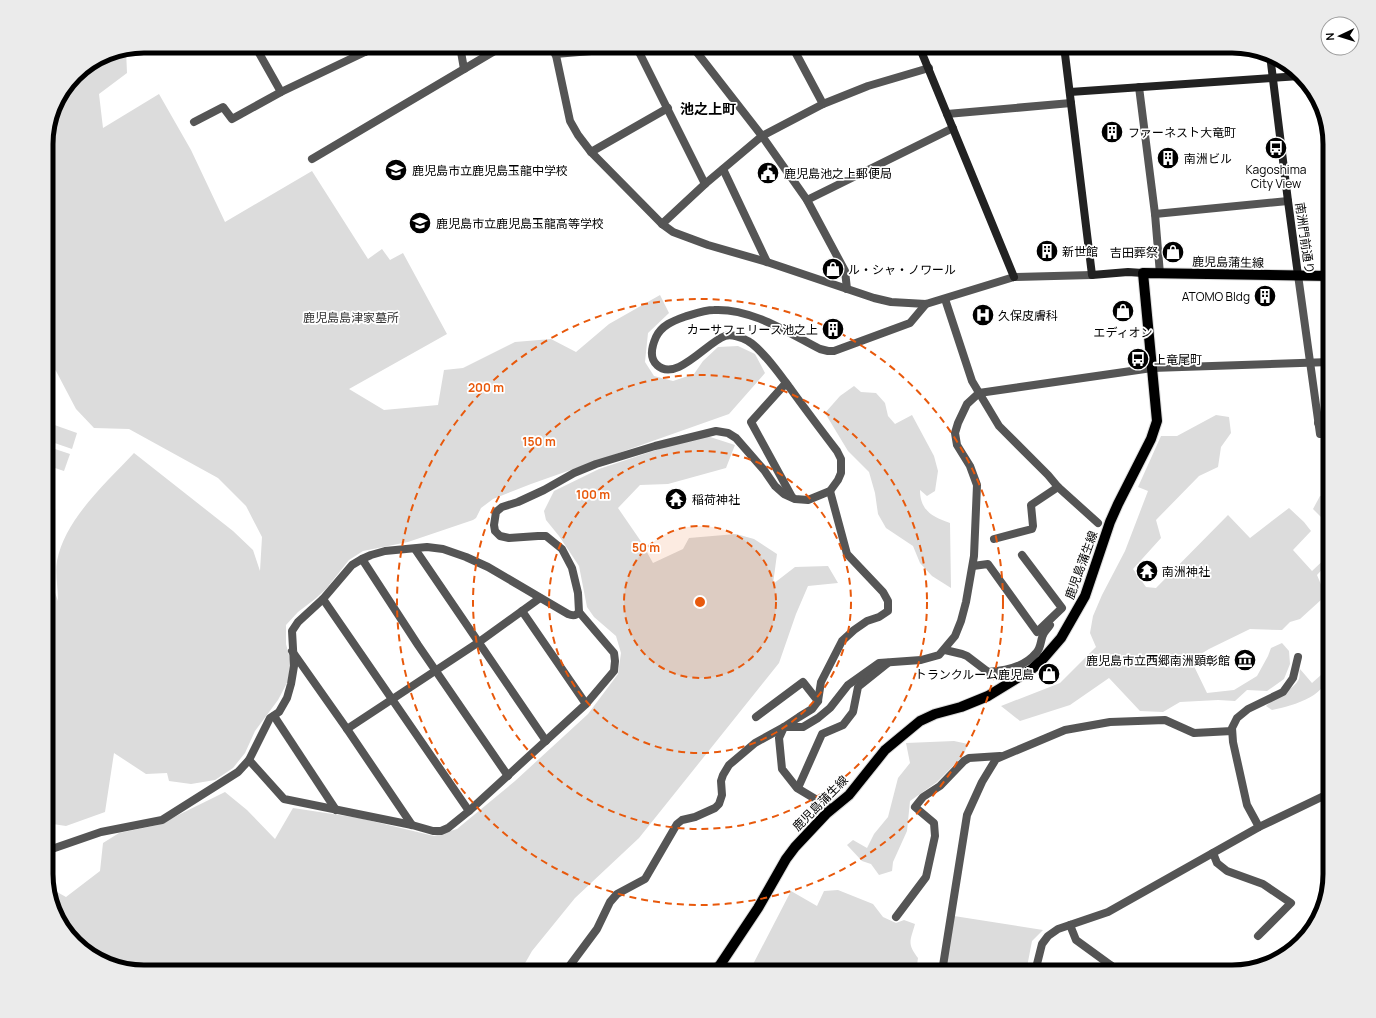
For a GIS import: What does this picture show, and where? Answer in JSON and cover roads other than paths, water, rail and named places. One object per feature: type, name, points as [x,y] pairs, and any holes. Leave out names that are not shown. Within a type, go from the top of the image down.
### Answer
[{"type":"main road","name":"鹿児島蒲生線","points":[[720,965],[758,908],[786,859],[795,847],[826,814],[849,796],[885,750],[920,721],[935,714],[974,702],[1032,669],[1061,638],[1086,596],[1110,522],[1151,439],[1157,421],[1142,273],[1323,276]]},
{"type":"street","points":[[259,53],[281,92]]},
{"type":"street","points":[[194,122],[223,106],[232,119],[281,92],[363,53]]},
{"type":"street","points":[[461,53],[464,69]]},
{"type":"street","points":[[312,159],[492,53]]},
{"type":"street","points":[[555,53],[570,121],[578,135],[591,152],[662,224],[673,232],[688,238],[891,302],[926,304],[1014,277],[1092,275],[1128,272],[1142,273]]},
{"type":"street","points":[[640,53],[705,184]]},
{"type":"street","points":[[697,53],[762,136],[807,200],[845,271],[847,289]]},
{"type":"street","points":[[796,53],[823,104]]},
{"type":"street","points":[[922,53],[1014,277]]},
{"type":"street","points":[[1065,53],[1092,275]]},
{"type":"street","name":"南洲門前通り","points":[[1271,62],[1309,362],[1320,434]]},
{"type":"street","points":[[662,224],[705,184],[762,136],[823,104],[868,86],[929,68]]},
{"type":"street","points":[[1070,92],[1292,77]]},
{"type":"street","points":[[1139,87],[1155,214],[1160,274]]},
{"type":"street","points":[[947,114],[1071,103]]},
{"type":"street","points":[[591,152],[668,108]]},
{"type":"street","points":[[807,200],[953,128]]},
{"type":"street","points":[[723,169],[767,262]]},
{"type":"street","points":[[1155,214],[1288,201]]},
{"type":"street","points":[[945,299],[972,381],[999,426],[1058,487],[1098,523]]},
{"type":"street","points":[[249,760],[284,799],[412,825],[433,831],[441,831],[448,828],[508,776],[586,704],[614,671],[614,653],[580,612],[578,593],[572,568],[562,549],[546,536],[508,538],[500,536],[495,531],[494,518],[496,512],[502,507],[518,502],[544,490],[574,473],[596,464],[655,446],[716,431],[728,433],[736,438],[764,470],[775,486],[784,494],[795,500],[808,500],[830,491],[841,473],[840,459],[837,451],[772,364],[748,341],[732,335],[724,336],[684,364],[675,369],[665,369],[656,365],[651,353],[652,344],[657,334],[669,322],[699,312],[712,310],[739,311],[754,316],[820,349],[834,351],[910,323],[926,304]]},
{"type":"street","points":[[784,727],[802,727],[818,718],[830,708],[848,685],[879,663],[927,658],[940,655],[955,636],[961,621],[973,566],[977,485],[970,466],[957,445],[955,433],[958,423],[968,404],[979,393],[1152,368],[1323,362]]},
{"type":"street","points":[[786,383],[751,422],[793,498]]},
{"type":"street","points":[[1318,423],[1323,423]]},
{"type":"street","points":[[994,539],[1032,529],[1031,505],[1058,487]]},
{"type":"street","points":[[571,965],[589,942],[610,902],[617,894],[645,879],[677,824],[682,820],[695,817],[715,808],[719,804],[722,795],[721,781],[729,765],[756,743],[812,709],[818,701],[821,682],[842,641],[866,622],[879,617],[888,611],[888,601],[883,592],[847,554],[830,491]]},
{"type":"street","points":[[53,849],[101,832],[162,820],[238,772],[249,760],[270,718],[274,716],[283,706],[291,684],[294,666],[292,631],[298,622],[323,599],[352,565],[362,559],[385,551],[427,547],[435,548],[466,557],[488,567],[572,616],[577,615],[580,612]]},
{"type":"street","points":[[415,549],[546,741]]},
{"type":"street","points":[[973,566],[988,564],[1037,632],[1062,608],[1022,555]]},
{"type":"street","points":[[362,559],[508,776]]},
{"type":"street","points":[[347,729],[479,642],[540,598]]},
{"type":"street","points":[[323,599],[469,811]]},
{"type":"street","points":[[944,650],[967,656],[988,672],[1005,671],[1026,661],[1037,653],[1042,643],[1043,634],[1064,610]]},
{"type":"street","points":[[522,611],[586,704]]},
{"type":"street","points":[[292,650],[412,825]]},
{"type":"street","points":[[1259,827],[1247,805],[1232,742],[1232,728],[1237,718],[1248,709],[1283,692],[1293,678],[1298,657]]},
{"type":"street","points":[[798,788],[822,734],[843,725],[853,712],[858,688],[888,663]]},
{"type":"street","points":[[756,716],[803,682],[818,701]]},
{"type":"street","points":[[274,716],[336,810]]},
{"type":"street","points":[[943,965],[967,815],[982,782],[996,759],[1065,730],[1110,722],[1165,720],[1194,733],[1232,731]]},
{"type":"street","points":[[784,727],[779,738],[782,769],[798,788],[832,809]]},
{"type":"street","points":[[896,916],[926,877],[935,836],[934,823],[915,806],[923,797],[940,786],[964,761],[969,758],[1005,756]]},
{"type":"street","points":[[1037,965],[1042,944],[1048,936],[1058,929],[1108,912],[1259,827],[1323,796]]},
{"type":"street","points":[[1213,853],[1217,863],[1227,871],[1263,884],[1291,903],[1258,936]]},
{"type":"street","points":[[1070,925],[1076,940],[1104,965]]},
{"type":"place","name":"ファーネスト大竜町","points":[[1112,132]]},
{"type":"place","name":"Kagoshima City View","points":[[1276,148]]},
{"type":"place","name":"南洲ビル","points":[[1168,158]]},
{"type":"place","name":"鹿児島市立鹿児島玉龍中学校","points":[[396,170]]},
{"type":"place","name":"鹿児島池之上郵便局","points":[[768,173]]},
{"type":"place","name":"鹿児島市立鹿児島玉龍高等学校","points":[[420,223]]},
{"type":"place","name":"新世館","points":[[1047,251]]},
{"type":"place","name":"吉田葬祭","points":[[1173,252]]},
{"type":"place","name":"ル・シャ・ノワール","points":[[833,269]]},
{"type":"place","name":"ATOMO Bldg","points":[[1265,296]]},
{"type":"place","name":"エディオン","points":[[1123,311]]},
{"type":"place","name":"久保皮膚科","points":[[983,315]]},
{"type":"place","name":"カーサフェリース池之上","points":[[833,329]]},
{"type":"place","name":"上竜尾町","points":[[1138,359]]},
{"type":"place","name":"稲荷神社","points":[[676,499]]},
{"type":"place","name":"南洲神社","points":[[1147,571]]},
{"type":"place","name":"鹿児島市立西郷南洲顕彰館","points":[[1245,660]]},
{"type":"place","name":"トランクルーム鹿児島","points":[[1049,674]]},
{"type":"district","name":"池之上町","points":[[708,108]]},
{"type":"park label","name":"鹿児島島津家墓所","points":[[351,317]]}]
